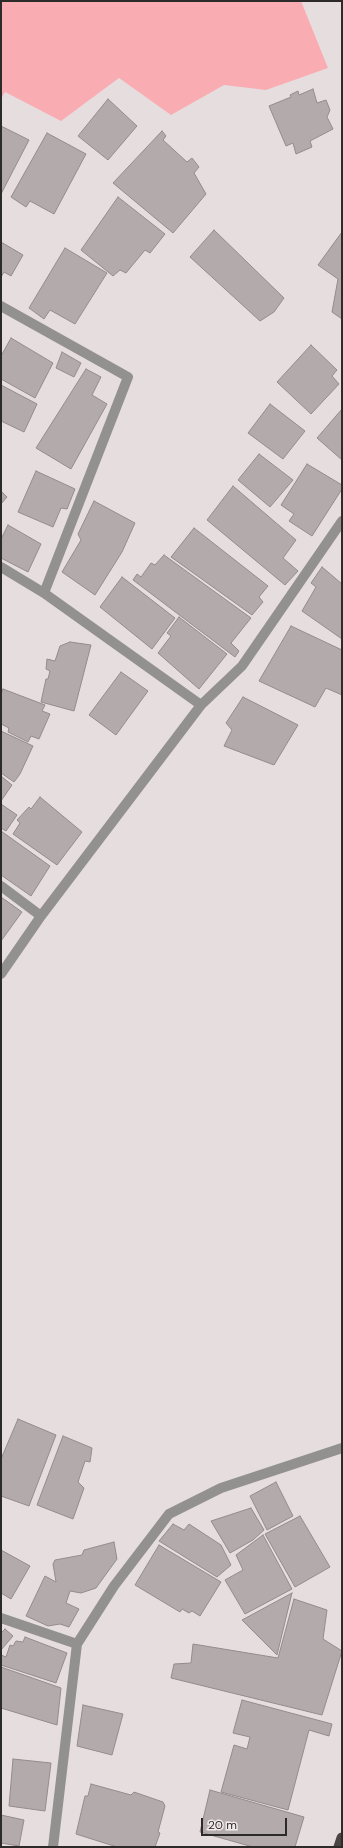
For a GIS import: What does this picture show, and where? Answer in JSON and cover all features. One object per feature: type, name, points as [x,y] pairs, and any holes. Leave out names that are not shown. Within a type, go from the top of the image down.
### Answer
[{"type":"highway","points":[[339,1847],[342,1838]]},
{"type":"street","points":[[1,306],[128,377],[44,593]]},
{"type":"street","points":[[1,974],[42,916],[201,705],[242,666],[342,520]]},
{"type":"street","points":[[1,567],[44,593],[201,705]]},
{"type":"street","points":[[1,886],[42,916]]},
{"type":"street","points":[[53,1847],[77,1644],[114,1586],[169,1514],[221,1488],[342,1448]]},
{"type":"street","points":[[1,1618],[77,1644]]},
{"type":"shaded area","points":[[1,1],[301,1],[328,68],[266,90],[224,85],[171,115],[119,78],[61,121],[5,92],[1,99]]},
{"type":"building","points":[[313,89],[317,103],[326,100],[330,110],[327,117],[333,129],[310,141],[312,147],[296,154],[293,143],[286,146],[269,106],[291,97],[290,95],[298,91],[299,95]]},
{"type":"building","points":[[108,99],[137,126],[108,160],[78,136]]},
{"type":"building","points":[[1,126],[29,140],[1,194]]},
{"type":"building","points":[[162,131],[166,136],[163,140],[187,162],[192,158],[199,167],[194,173],[206,194],[173,233],[113,183]]},
{"type":"building","points":[[47,133],[86,154],[54,214],[30,201],[26,207],[11,197]]},
{"type":"building","points":[[118,197],[165,234],[150,253],[145,250],[126,273],[120,270],[113,276],[81,250]]},
{"type":"building","points":[[214,230],[284,298],[274,312],[260,321],[190,257]]},
{"type":"building","points":[[342,232],[342,319],[332,312],[338,279],[318,265]]},
{"type":"building","points":[[1,242],[23,255],[11,276],[4,272],[1,277]]},
{"type":"building","points":[[65,248],[107,273],[75,324],[50,310],[44,319],[29,308]]},
{"type":"building","points":[[11,338],[53,363],[35,398],[1,379],[1,356]]},
{"type":"building","points":[[311,345],[337,370],[332,376],[339,384],[311,414],[277,382]]},
{"type":"building","points":[[62,352],[81,363],[74,377],[56,368]]},
{"type":"building","points":[[86,369],[101,377],[92,395],[107,404],[71,469],[36,448]]},
{"type":"building","points":[[1,385],[37,404],[24,432],[1,421]]},
{"type":"building","points":[[270,404],[305,431],[283,459],[248,433]]},
{"type":"building","points":[[342,409],[342,460],[317,438]]},
{"type":"building","points":[[259,454],[293,480],[270,507],[238,480]]},
{"type":"building","points":[[307,464],[342,485],[342,489],[312,536],[289,521],[294,514],[281,505]]},
{"type":"building","points":[[36,471],[75,489],[67,509],[61,508],[53,527],[18,512]]},
{"type":"building","points":[[233,486],[296,540],[283,558],[298,571],[285,585],[207,520]]},
{"type":"building","points":[[1,491],[7,497],[1,504]]},
{"type":"building","points":[[94,501],[135,523],[122,552],[95,595],[62,572],[81,540],[78,534]]},
{"type":"building","points":[[8,525],[41,544],[28,572],[1,558],[1,539]]},
{"type":"building","points":[[194,528],[268,586],[259,597],[263,602],[252,615],[171,557]]},
{"type":"building","points":[[164,555],[251,618],[231,643],[239,651],[235,657],[133,580],[137,574],[141,577],[151,563],[155,565]]},
{"type":"building","points":[[322,567],[342,584],[342,639],[302,611],[316,587],[311,583]]},
{"type":"building","points":[[122,577],[175,618],[152,649],[100,607]]},
{"type":"building","points":[[179,617],[227,654],[199,689],[158,653],[171,636],[167,633]]},
{"type":"building","points":[[291,626],[342,650],[342,695],[326,688],[315,707],[259,681]]},
{"type":"building","points":[[70,642],[91,645],[74,711],[41,702],[46,679],[48,679],[50,671],[46,669],[47,659],[55,661],[60,646]]},
{"type":"building","points":[[121,672],[148,691],[116,735],[89,715]]},
{"type":"building","points":[[3,689],[45,705],[42,711],[50,714],[39,739],[31,736],[28,742],[8,732],[9,728],[1,724],[1,694]]},
{"type":"building","points":[[243,697],[298,725],[274,765],[224,746],[232,730],[226,723]]},
{"type":"building","points":[[1,731],[33,746],[20,774],[14,782],[1,773]]},
{"type":"building","points":[[1,776],[12,785],[1,801]]},
{"type":"building","points":[[40,797],[82,832],[57,865],[13,834],[20,823],[17,820],[29,807],[31,809]]},
{"type":"building","points":[[1,804],[17,815],[6,831],[1,828]]},
{"type":"building","points":[[1,831],[50,866],[31,896],[1,875]]},
{"type":"building","points":[[1,897],[22,912],[1,941]]},
{"type":"building","points":[[18,1419],[56,1435],[29,1506],[1,1496],[1,1459]]},
{"type":"building","points":[[63,1436],[92,1448],[90,1462],[85,1461],[78,1482],[84,1488],[73,1519],[37,1505]]},
{"type":"building","points":[[276,1482],[293,1516],[267,1530],[250,1496]]},
{"type":"building","points":[[251,1508],[264,1530],[253,1540],[230,1553],[211,1521]]},
{"type":"building","points":[[300,1516],[330,1567],[295,1587],[265,1534]]},
{"type":"building","points":[[173,1524],[184,1530],[189,1524],[221,1545],[231,1565],[217,1577],[159,1541]]},
{"type":"building","points":[[263,1535],[292,1589],[245,1614],[225,1580],[243,1570],[236,1555]]},
{"type":"building","points":[[114,1542],[117,1559],[96,1588],[81,1593],[70,1591],[66,1603],[79,1609],[69,1627],[60,1624],[48,1626],[26,1616],[45,1576],[56,1582],[53,1564],[55,1560],[82,1555],[84,1550]]},
{"type":"building","points":[[159,1545],[221,1582],[200,1616],[192,1611],[189,1613],[182,1609],[180,1612],[135,1585]]},
{"type":"building","points":[[1,1550],[30,1566],[11,1599],[1,1593]]},
{"type":"building","points":[[292,1593],[277,1655],[242,1620]]},
{"type":"building","points":[[294,1599],[327,1610],[323,1639],[342,1651],[322,1715],[171,1678],[174,1664],[191,1663],[193,1644],[278,1658]]},
{"type":"building","points":[[5,1629],[13,1636],[1,1650],[1,1633]]},
{"type":"building","points":[[25,1637],[67,1653],[56,1683],[1,1665],[1,1655],[6,1657],[10,1645],[13,1646],[16,1641],[23,1642]]},
{"type":"building","points":[[1,1667],[61,1688],[57,1725],[1,1708]]},
{"type":"building","points":[[242,1700],[332,1724],[329,1736],[309,1730],[288,1810],[221,1792],[234,1745],[247,1749],[250,1737],[233,1733]]},
{"type":"building","points":[[83,1705],[123,1714],[112,1755],[77,1746]]},
{"type":"building","points":[[13,1759],[51,1763],[45,1811],[9,1806]]},
{"type":"building","points":[[91,1784],[131,1795],[134,1792],[163,1802],[165,1806],[158,1832],[160,1833],[155,1847],[117,1847],[76,1834],[85,1796],[88,1796]]},
{"type":"building","points":[[210,1790],[304,1817],[295,1847],[253,1847],[200,1832]]},
{"type":"building","points":[[1,1815],[24,1820],[19,1846],[1,1843]]}]
